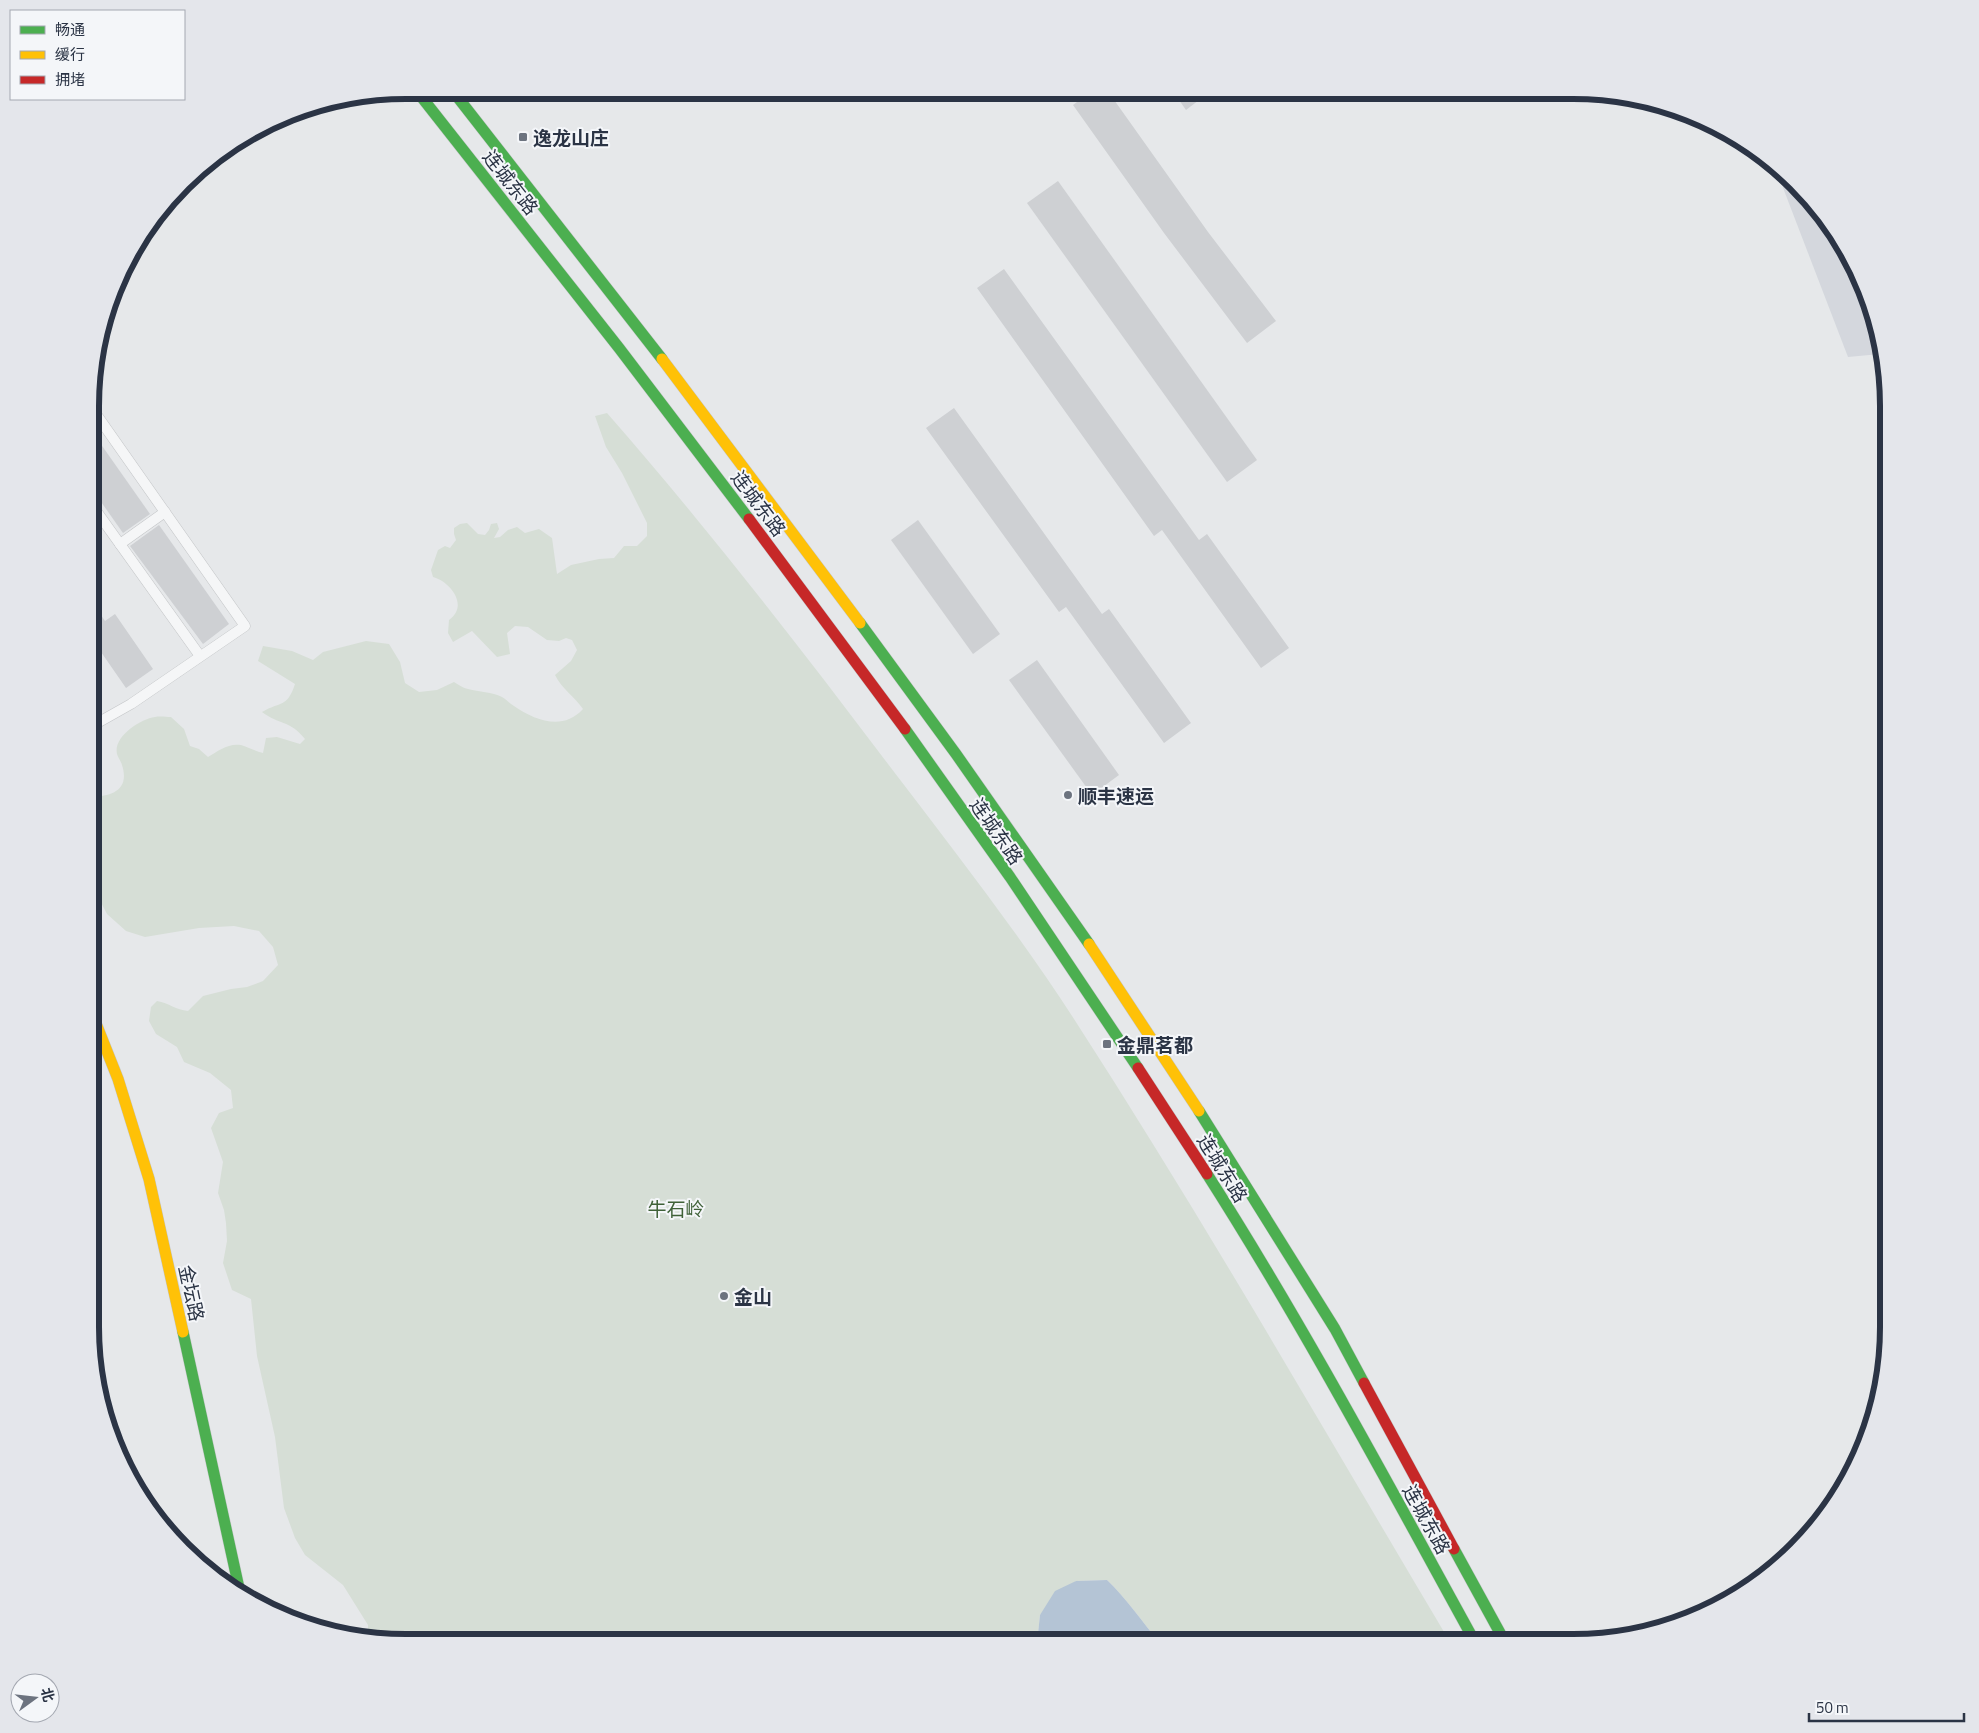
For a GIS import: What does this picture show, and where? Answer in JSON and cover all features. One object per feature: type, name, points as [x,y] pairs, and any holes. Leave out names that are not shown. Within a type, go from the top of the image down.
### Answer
[{"type":"main road","name":"连城东路","points":[[423,99],[658,400],[797,583],[932,768],[1065,958],[1192,1150],[1310,1343],[1471,1634]]},
{"type":"main road","name":"连城东路","points":[[459,99],[683,386],[822,570],[962,762],[1089,944],[1216,1137],[1335,1329],[1502,1634]]},
{"type":"main road","name":"金坛路","points":[[99,1031],[118,1079],[149,1179],[238,1584]]},
{"type":"lane","points":[[99,418],[246,626],[131,704],[99,722]]},
{"type":"lane","points":[[120,544],[165,512]]},
{"type":"lane","points":[[99,515],[200,656]]},
{"type":"shaded area","points":[[1779,178],[1817,219],[1839,252],[1857,288],[1870,326],[1876,354],[1848,357]]},
{"type":"green space","name":"牛石岭","points":[[607,413],[716,542],[786,630],[960,858],[1052,986],[1171,1173],[1445,1634],[1153,1634],[1107,1580],[1076,1581],[1040,1615],[1038,1634],[386,1634],[368,1632],[368,1625],[343,1585],[305,1555],[295,1538],[284,1508],[275,1437],[257,1356],[251,1299],[232,1290],[223,1263],[227,1241],[226,1223],[218,1193],[223,1162],[211,1128],[219,1113],[233,1108],[231,1090],[210,1073],[184,1062],[177,1047],[156,1034],[149,1021],[151,1007],[157,1001],[188,1011],[203,996],[247,987],[263,981],[278,965],[273,947],[259,931],[234,926],[199,928],[145,937],[126,931],[107,914],[99,899],[99,796],[112,793],[121,786],[124,774],[117,754],[119,741],[135,725],[149,718],[171,717],[184,729],[190,746],[199,749],[208,757],[232,745],[241,745],[263,753],[266,738],[277,737],[300,744],[305,739],[300,733],[262,712],[286,701],[295,684],[258,661],[263,646],[292,651],[313,660],[323,652],[366,641],[389,644],[400,662],[405,683],[419,692],[437,690],[454,682],[466,689],[502,697],[522,711],[540,719],[558,722],[575,716],[583,709],[555,675],[571,661],[577,650],[572,640],[566,638],[559,641],[547,640],[528,627],[515,626],[507,633],[510,654],[497,657],[472,631],[453,642],[448,633],[449,620],[455,614],[457,608],[455,595],[446,584],[433,577],[431,570],[438,550],[445,546],[450,548],[456,540],[454,528],[460,524],[467,523],[478,534],[485,535],[491,524],[497,523],[499,529],[494,538],[500,537],[508,530],[517,527],[525,533],[539,529],[552,538],[557,574],[571,565],[614,558],[624,546],[637,546],[647,536],[647,523],[622,473],[606,447],[595,416]]},
{"type":"water","points":[[1107,1580],[1153,1634],[1038,1634],[1040,1615],[1055,1591],[1076,1581]]},
{"type":"building","points":[[1081,99],[1113,99],[1208,232],[1276,321],[1247,343],[1164,233],[1073,105]]},
{"type":"building","points":[[1178,99],[1200,99],[1186,110]]},
{"type":"building","points":[[1058,181],[1257,460],[1227,482],[1027,203]]},
{"type":"building","points":[[1004,269],[1199,540],[1207,534],[1289,648],[1261,668],[1162,530],[1154,536],[977,288]]},
{"type":"building","points":[[954,408],[1102,614],[1109,609],[1191,723],[1164,743],[1066,607],[1059,612],[926,428]]},
{"type":"building","points":[[99,442],[150,514],[123,533],[99,499]]},
{"type":"building","points":[[918,520],[1000,634],[973,654],[891,540]]},
{"type":"building","points":[[159,525],[229,624],[203,644],[130,546]]},
{"type":"building","points":[[99,612],[105,621],[115,614],[153,669],[126,688],[99,649]]},
{"type":"building","points":[[1037,660],[1119,775],[1092,795],[1009,680]]},
{"type":"traffic: fast","points":[[423,99],[619,348],[749,519]]},
{"type":"traffic: fast","points":[[459,99],[662,359]]},
{"type":"traffic: fast","points":[[860,623],[956,754],[1089,944]]},
{"type":"traffic: fast","points":[[905,729],[1010,877],[1138,1068]]},
{"type":"traffic: fast","points":[[1199,1111],[1335,1329],[1364,1383]]},
{"type":"traffic: fast","points":[[1207,1174],[1278,1289],[1378,1465],[1471,1634]]},
{"type":"traffic: fast","points":[[183,1332],[238,1584]]},
{"type":"traffic: fast","points":[[1454,1549],[1501,1634]]},
{"type":"traffic: slow","points":[[662,359],[860,623]]},
{"type":"traffic: slow","points":[[1089,944],[1199,1111]]},
{"type":"traffic: slow","points":[[99,1031],[118,1079],[149,1179],[183,1332]]},
{"type":"traffic: jam","points":[[749,519],[905,729]]},
{"type":"traffic: jam","points":[[1138,1068],[1207,1174]]},
{"type":"traffic: jam","points":[[1364,1383],[1454,1549]]},
{"type":"place","name":"逸龙山庄","points":[[523,137]]},
{"type":"place","name":"顺丰速运","points":[[1068,795]]},
{"type":"place","name":"金鼎茗都","points":[[1107,1044]]},
{"type":"place","name":"金山","points":[[724,1296]]}]
